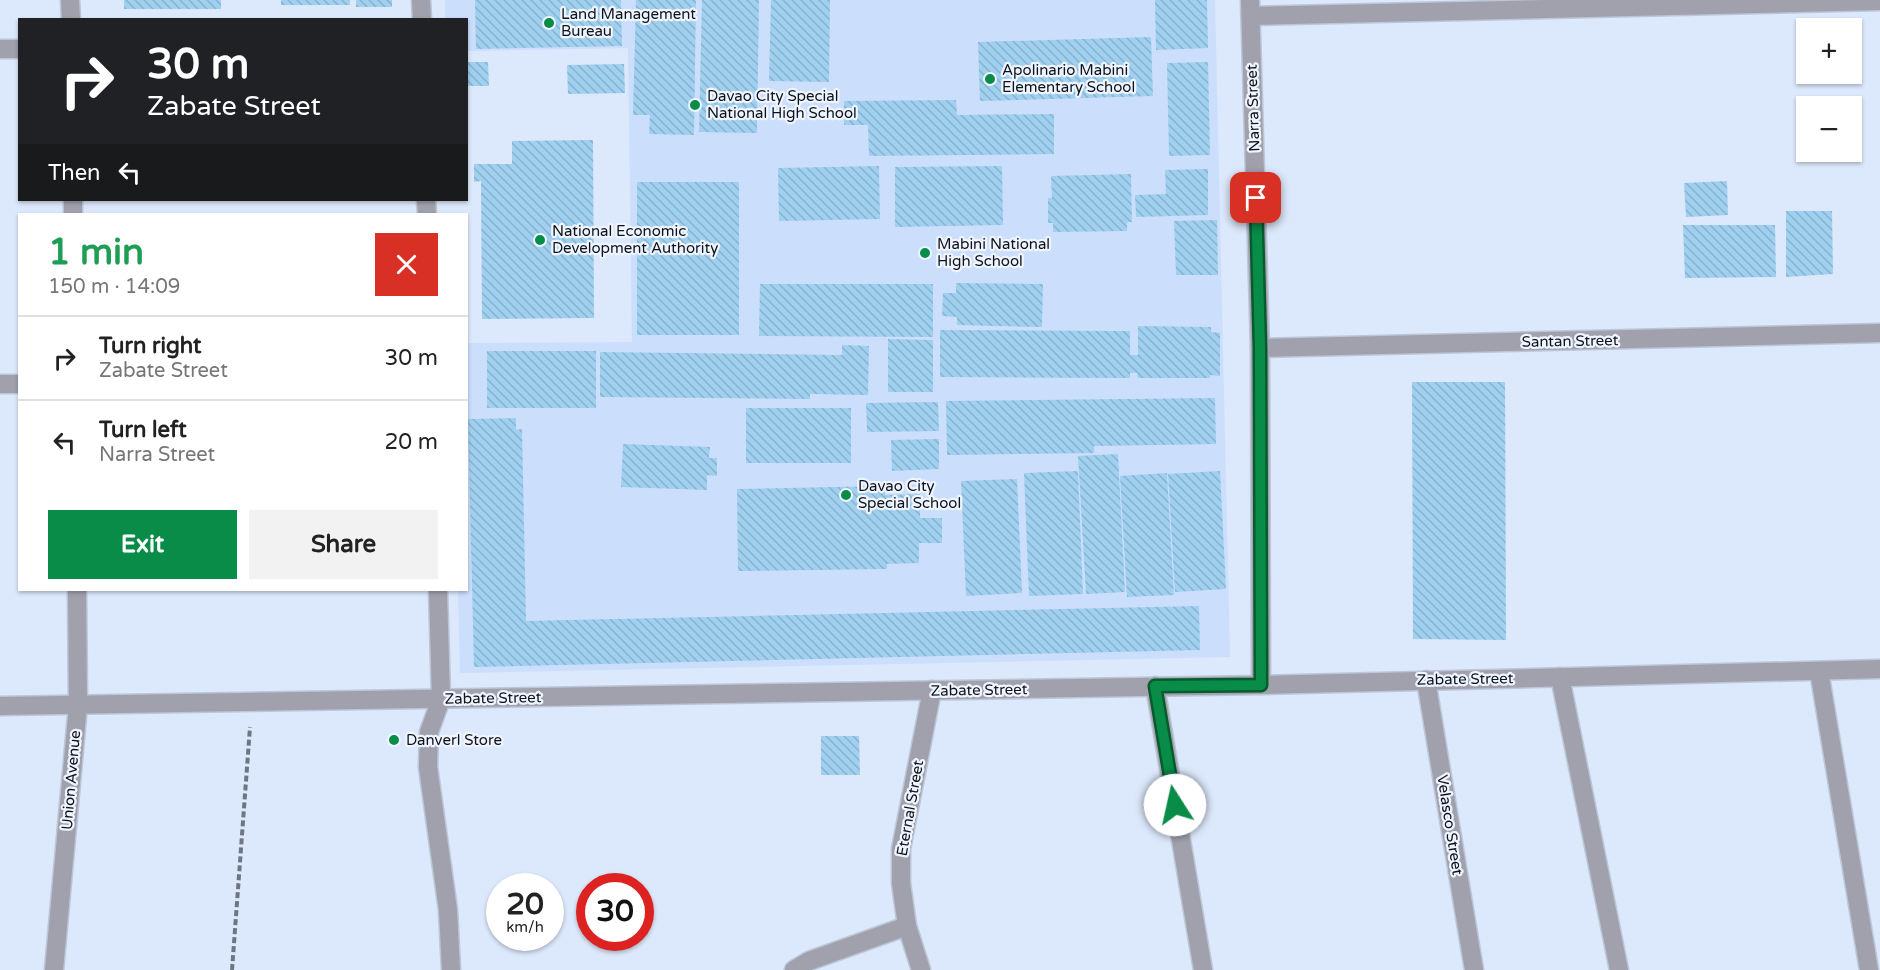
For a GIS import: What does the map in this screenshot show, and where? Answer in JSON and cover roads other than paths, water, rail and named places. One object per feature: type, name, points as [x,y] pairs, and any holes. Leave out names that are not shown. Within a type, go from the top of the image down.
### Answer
[{"type":"street","points":[[70,0],[70,18]]},
{"type":"street","points":[[421,0],[422,18]]},
{"type":"street","points":[[1251,8],[1871,1]]},
{"type":"street","name":"Narra Street","points":[[1251,8],[1260,348],[1261,685]]},
{"type":"street","points":[[0,49],[18,49]]},
{"type":"street","name":"Santan Street","points":[[1260,348],[1880,333]]},
{"type":"street","points":[[0,384],[18,384]]},
{"type":"street","name":"Union Avenue","points":[[54,970],[78,705],[77,591]]},
{"type":"street","points":[[438,591],[441,699],[429,732],[428,767],[448,910],[452,970]]},
{"type":"street","name":"Zabate Street","points":[[0,706],[1261,685],[1880,669]]},
{"type":"street","points":[[1819,671],[1869,970]]},
{"type":"street","points":[[1560,677],[1619,970]]},
{"type":"street","name":"Velasco Street","points":[[1426,680],[1474,970]]},
{"type":"street","points":[[1155,686],[1203,970]]},
{"type":"street","name":"Eternal Street","points":[[921,970],[908,926],[901,883],[901,849],[932,690]]},
{"type":"street","points":[[794,970],[808,961],[908,926]]},
{"type":"place","name":"Land Management Bureau","points":[[549,23]]},
{"type":"place","name":"Apolinario Mabini Elementary School","points":[[990,79]]},
{"type":"place","name":"Davao City Special National High School","points":[[695,105]]},
{"type":"place","name":"National Economic Development Authority","points":[[540,240]]},
{"type":"place","name":"Mabini National High School","points":[[925,253]]},
{"type":"place","name":"Davao City Special School","points":[[846,495]]},
{"type":"place","name":"Danverl Store","points":[[394,740]]}]
